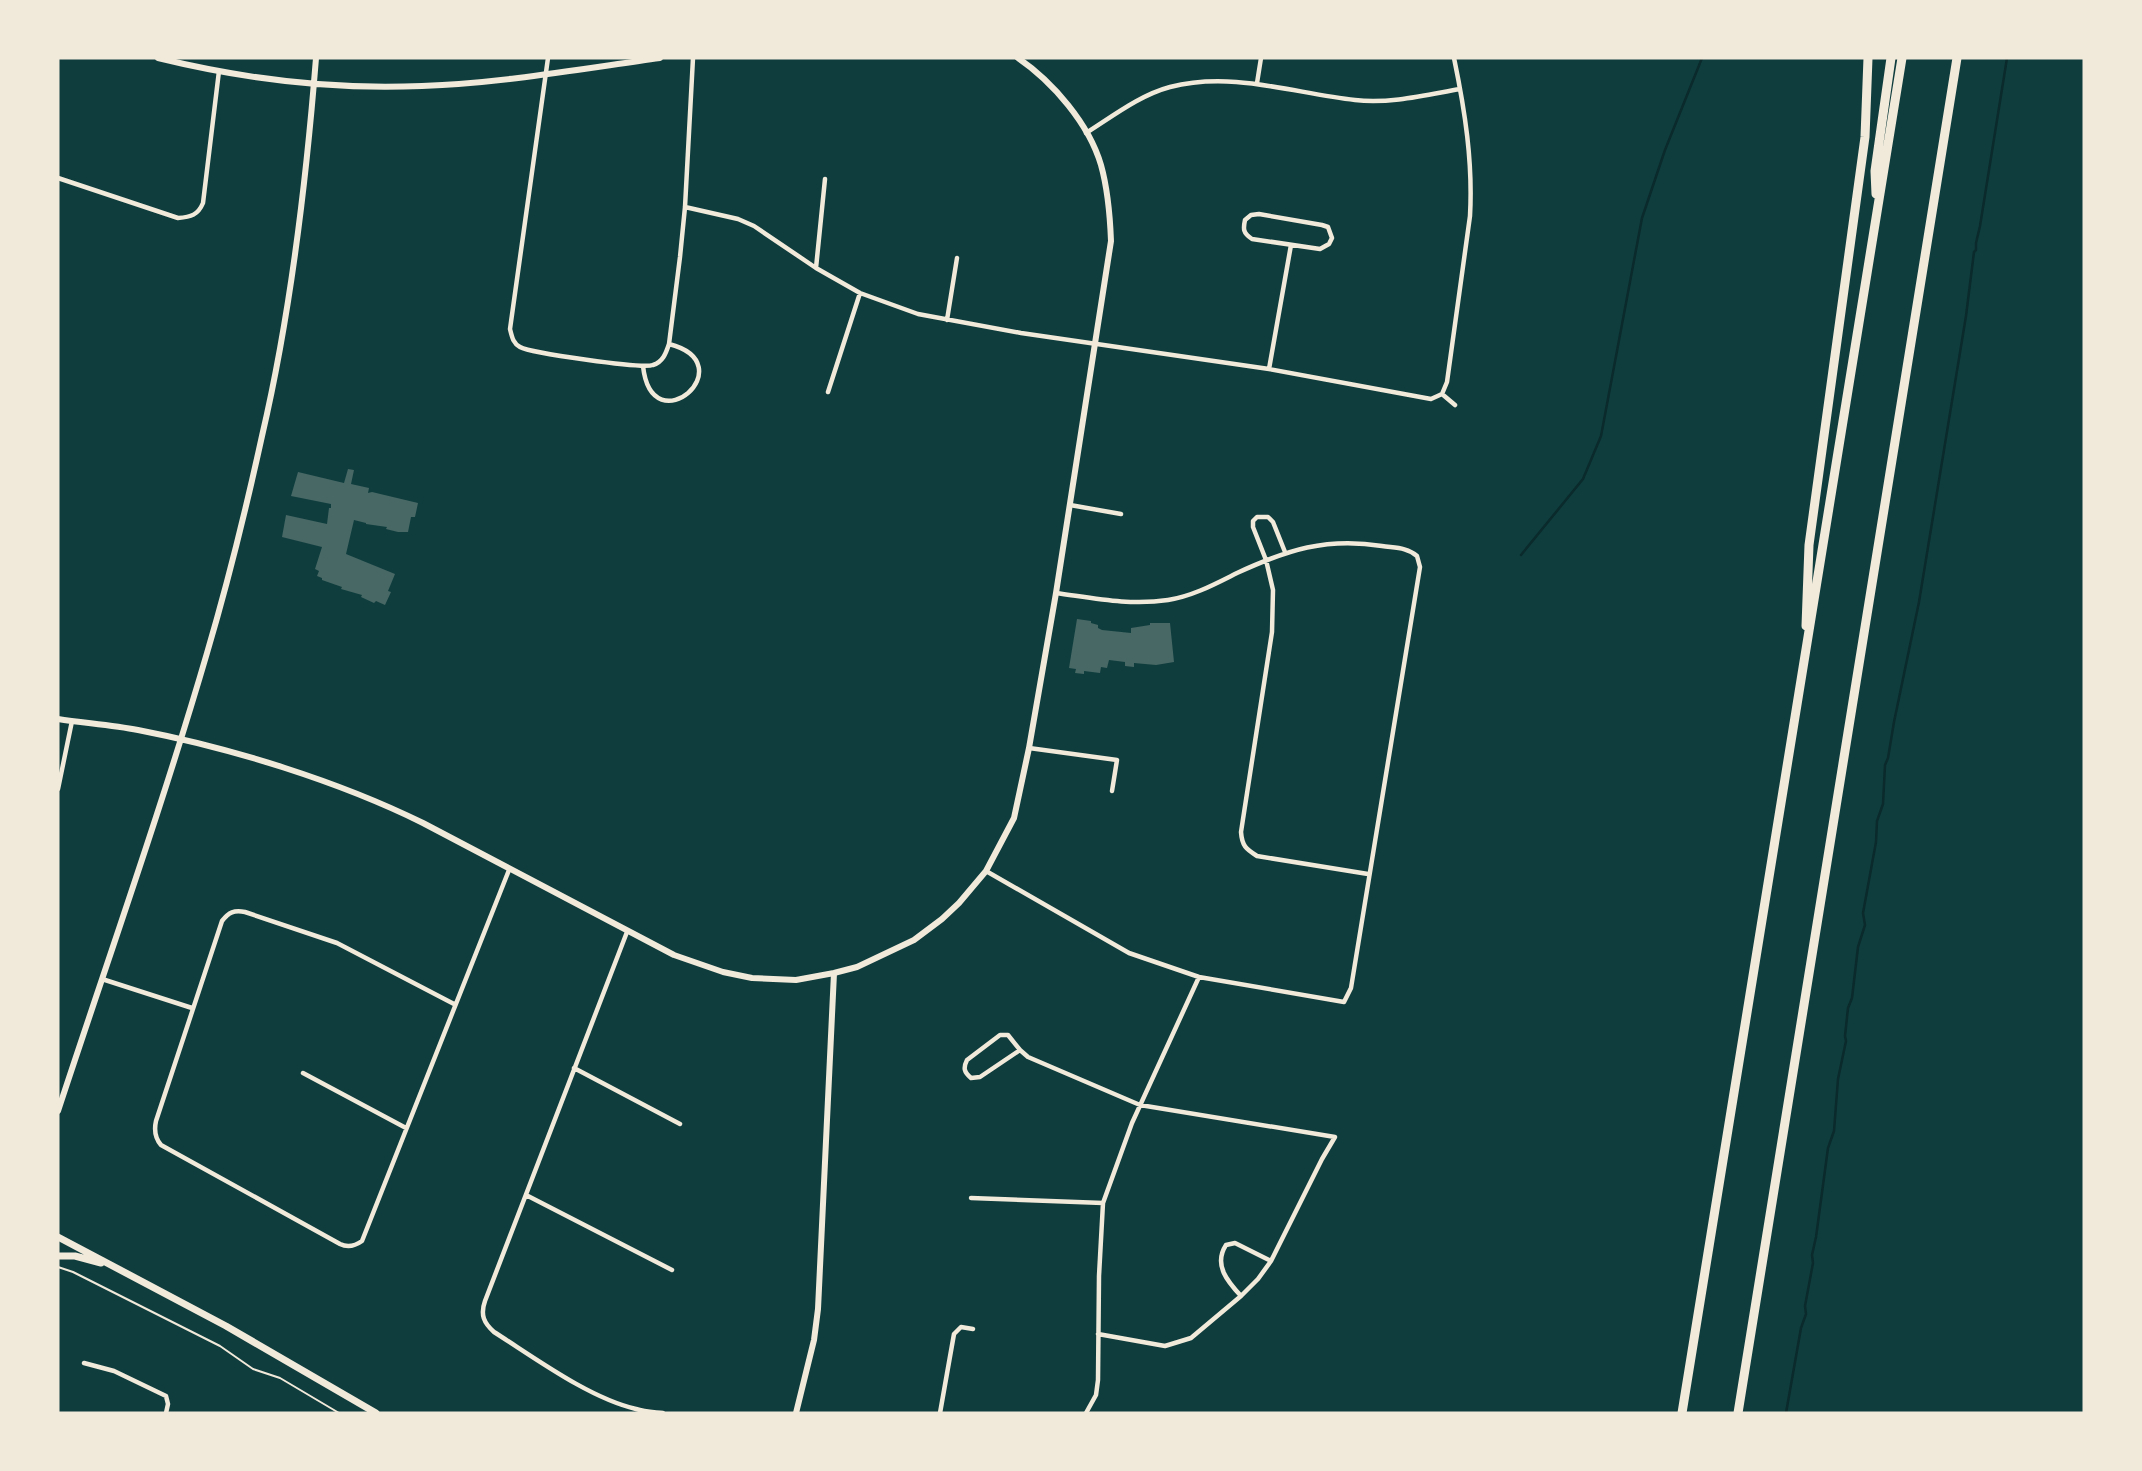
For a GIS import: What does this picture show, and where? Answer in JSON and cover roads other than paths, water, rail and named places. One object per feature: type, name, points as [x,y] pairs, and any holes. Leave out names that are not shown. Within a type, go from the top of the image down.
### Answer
[{"type":"highway","points":[[1805,658],[1809,545],[1865,137],[1868,58]]},
{"type":"highway","points":[[1876,217],[1875,172],[1891,58]]},
{"type":"highway","points":[[1682,1413],[1902,58]]},
{"type":"highway","points":[[1738,1413],[1949,112],[1960,58]]},
{"type":"main road","points":[[58,1237],[226,1326],[376,1413]]},
{"type":"main road","points":[[58,1256],[82,1258],[127,1273]]},
{"type":"street","points":[[159,58],[219,71],[314,84],[426,86],[481,82],[660,58]]},
{"type":"street","points":[[58,1111],[180,740],[229,573],[281,341],[299,219],[316,58]]},
{"type":"street","points":[[548,58],[510,329],[512,339],[523,349],[585,360],[643,366],[656,364],[666,353],[668,344],[685,207],[693,58]]},
{"type":"street","points":[[58,719],[135,730],[180,740],[257,760],[332,785],[397,810],[674,955],[723,972],[752,978],[789,980],[834,974],[872,961],[915,940],[959,903],[986,871],[1014,818],[1056,593],[1111,241],[1105,181],[1100,162],[1086,133],[1061,96],[1036,70],[1018,58]]},
{"type":"street","points":[[1257,83],[1261,58]]},
{"type":"street","points":[[685,207],[737,219],[754,226],[816,268],[860,293],[918,314],[1095,344],[1269,369],[1431,398],[1442,394],[1447,382],[1470,216],[1471,156],[1454,58]]},
{"type":"street","points":[[58,178],[178,218],[196,214],[203,202],[219,71]]},
{"type":"street","points":[[1086,133],[1149,95],[1169,87],[1194,82],[1257,83],[1370,101],[1460,89]]},
{"type":"street","points":[[816,268],[825,179]]},
{"type":"street","points":[[1259,214],[1322,225],[1328,227],[1331,233],[1329,244],[1321,249],[1291,245],[1252,239],[1243,230],[1245,220],[1251,215],[1259,214]]},
{"type":"street","points":[[1269,369],[1291,245]]},
{"type":"street","points":[[947,320],[957,258]]},
{"type":"street","points":[[828,391],[860,293]]},
{"type":"street","points":[[643,366],[649,389],[660,399],[678,400],[693,390],[699,373],[698,363],[694,356],[684,349],[668,344]]},
{"type":"street","points":[[1442,394],[1455,405]]},
{"type":"street","points":[[1069,504],[1121,514]]},
{"type":"street","points":[[1285,552],[1273,522],[1268,517],[1257,517],[1253,527],[1266,560],[1273,590],[1272,632],[1241,832],[1242,842],[1245,849],[1257,856],[1368,874]]},
{"type":"street","points":[[986,871],[1129,953],[1199,977],[1344,1003],[1351,988],[1420,567],[1417,556],[1406,550],[1367,543],[1324,544],[1285,552],[1191,595],[1165,600],[1125,603],[1056,593]]},
{"type":"street","points":[[58,789],[72,721]]},
{"type":"street","points":[[1029,748],[1117,760],[1112,791]]},
{"type":"street","points":[[454,1004],[337,943],[245,912],[229,912],[222,921],[192,1009],[154,1128],[156,1136],[161,1145],[340,1244],[346,1247],[362,1241],[509,870]]},
{"type":"street","points":[[627,932],[482,1308],[486,1325],[494,1332],[573,1381],[636,1411],[663,1413]]},
{"type":"street","points":[[796,1413],[814,1340],[818,1309],[834,974]]},
{"type":"street","points":[[1086,1413],[1096,1395],[1098,1380],[1103,1203],[1140,1105],[1199,977]]},
{"type":"street","points":[[101,979],[192,1009]]},
{"type":"street","points":[[1020,1050],[979,1077],[971,1078],[965,1071],[967,1060],[1000,1035],[1012,1037],[1028,1057],[1140,1105],[1335,1138],[1271,1261],[1241,1296],[1191,1338],[1165,1346],[1098,1334]]},
{"type":"street","points":[[574,1068],[680,1124]]},
{"type":"street","points":[[303,1073],[406,1128]]},
{"type":"street","points":[[526,1195],[672,1270]]},
{"type":"street","points":[[971,1198],[1103,1203]]},
{"type":"street","points":[[1241,1296],[1223,1275],[1221,1257],[1226,1245],[1235,1243],[1271,1261]]},
{"type":"street","points":[[940,1413],[954,1334],[961,1327],[973,1329]]},
{"type":"street","points":[[84,1363],[114,1371],[166,1396],[166,1413]]},
{"type":"waterway","points":[[1521,555],[1583,479],[1601,436],[1642,218],[1665,150],[1702,58]]},
{"type":"waterway","points":[[1786,1413],[1801,1328],[1806,1314],[1828,1148],[1834,1131],[1848,1008],[1852,998],[1858,947],[1865,925],[1863,913],[1876,842],[1877,821],[1883,804],[1885,765],[1919,602],[2007,58]]}]
